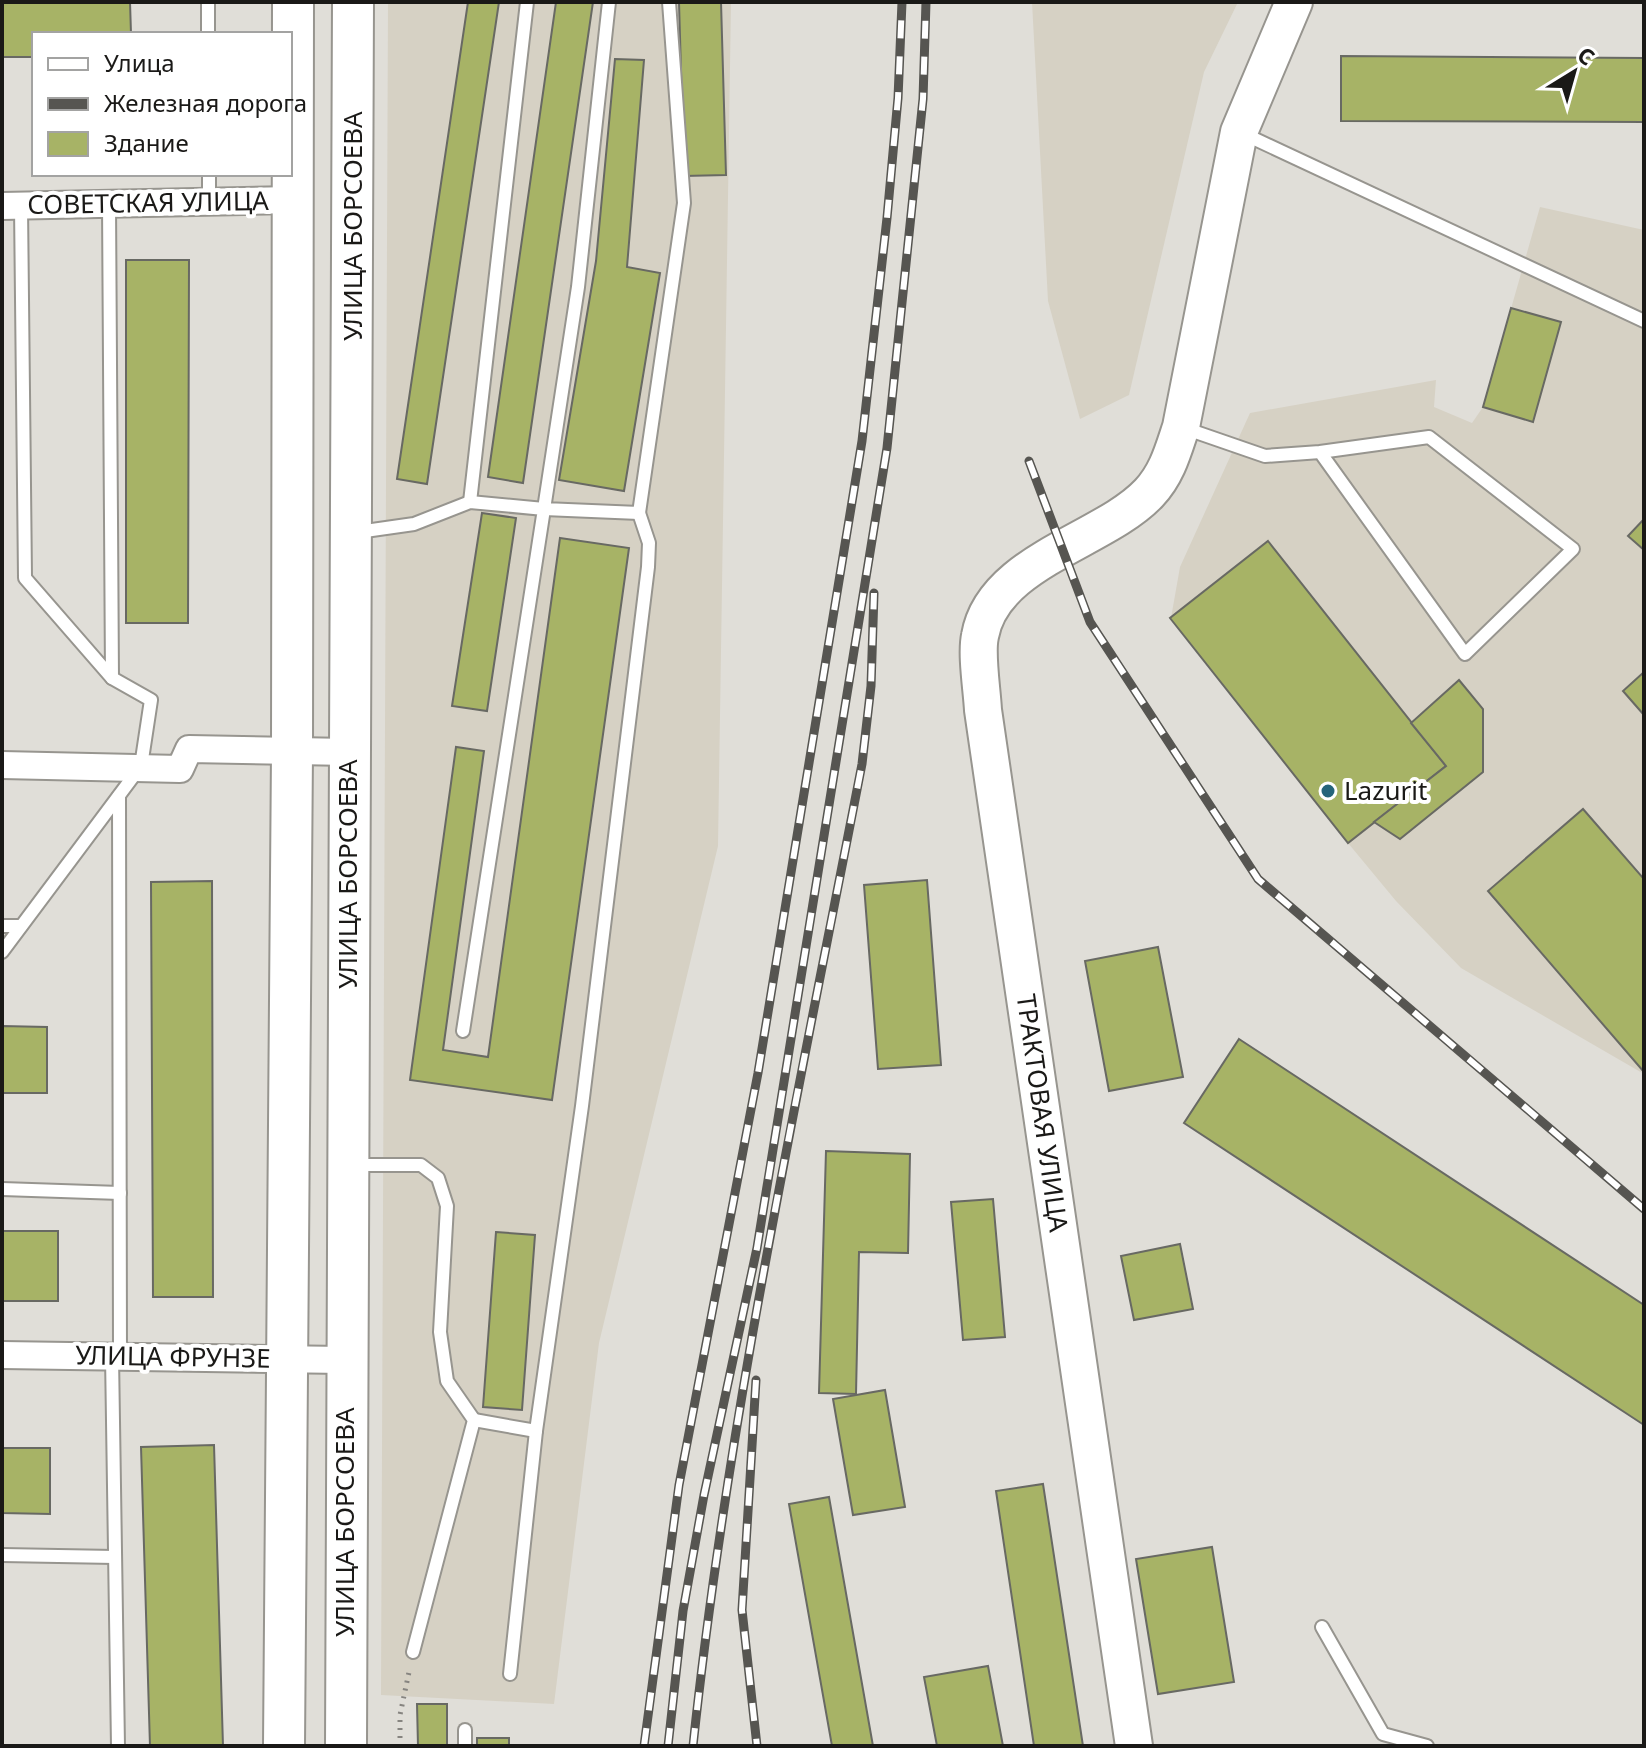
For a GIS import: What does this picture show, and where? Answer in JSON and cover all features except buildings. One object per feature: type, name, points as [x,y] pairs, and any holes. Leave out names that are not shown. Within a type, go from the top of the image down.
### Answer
[{"type":"main road","points":[[284,1746],[292,752],[293,2]]},
{"type":"main road","name":"УЛИЦА БОРСОЕВА","points":[[346,1746],[344,1360],[353,2]]},
{"type":"main road","name":"ТРАКТОВАЯ УЛИЦА","points":[[1134,1746],[983,710],[980,636],[993,603],[1031,567],[1124,514],[1149,493],[1168,467],[1181,427],[1239,132],[1294,2]]},
{"type":"street","name":"СОВЕТСКАЯ УЛИЦА","points":[[11,206],[293,200]]},
{"type":"street","points":[[2,765],[180,769],[189,749],[349,752]]},
{"type":"street","name":"УЛИЦА ФРУНЗЕ","points":[[2,1355],[344,1360]]},
{"type":"lane","points":[[208,2],[208,32]]},
{"type":"lane","points":[[470,502],[527,2]]},
{"type":"lane","points":[[463,1031],[578,287],[609,2]]},
{"type":"lane","points":[[510,1674],[536,1431],[582,1106],[648,567],[649,543],[639,513],[684,203],[669,2]]},
{"type":"lane","points":[[1239,132],[1644,321]]},
{"type":"lane","points":[[209,176],[209,202]]},
{"type":"lane","points":[[109,204],[112,678]]},
{"type":"lane","points":[[2,952],[141,766],[151,700],[112,678],[25,578],[11,206]]},
{"type":"lane","points":[[1181,427],[1265,456],[1429,437],[1573,549],[1465,654],[1320,452]]},
{"type":"lane","points":[[351,533],[414,524],[470,502],[639,513]]},
{"type":"lane","points":[[118,1746],[115,1557],[120,1193],[119,796]]},
{"type":"lane","points":[[2,926],[21,926]]},
{"type":"lane","points":[[346,1165],[421,1165],[438,1178],[447,1206],[440,1332],[447,1381],[474,1420],[536,1431]]},
{"type":"lane","points":[[2,1189],[120,1193]]},
{"type":"lane","points":[[413,1652],[474,1420]]},
{"type":"lane","points":[[2,1555],[115,1557]]},
{"type":"lane","points":[[1322,1627],[1383,1734],[1427,1746]]},
{"type":"lane","points":[[465,1730],[465,1746]]},
{"type":"path","points":[[400,1746],[400,1715],[413,1652]]},
{"type":"shaded area","points":[[388,2],[731,2],[718,846],[599,1343],[554,1704],[381,1695]]},
{"type":"shaded area","points":[[1032,2],[1238,2],[1204,72],[1129,395],[1080,419],[1048,301]]},
{"type":"shaded area","points":[[1540,207],[1644,230],[1644,1074],[1461,968],[1396,901],[1171,618],[1180,567],[1250,413],[1436,380],[1434,407],[1472,423],[1483,407]]},
{"type":"railway","points":[[644,1746],[679,1485],[758,1073],[862,441],[898,98],[902,2]]},
{"type":"railway","points":[[668,1746],[683,1611],[704,1495],[757,1248],[887,448],[923,99],[926,2]]},
{"type":"railway","points":[[1029,461],[1090,622],[1258,879],[1644,1209]]},
{"type":"railway","points":[[693,1746],[725,1499],[745,1376],[862,764],[871,686],[874,593]]},
{"type":"railway","points":[[756,1380],[742,1610],[757,1746]]},
{"type":"place","name":"Lazurit","points":[[1328,791]]}]
